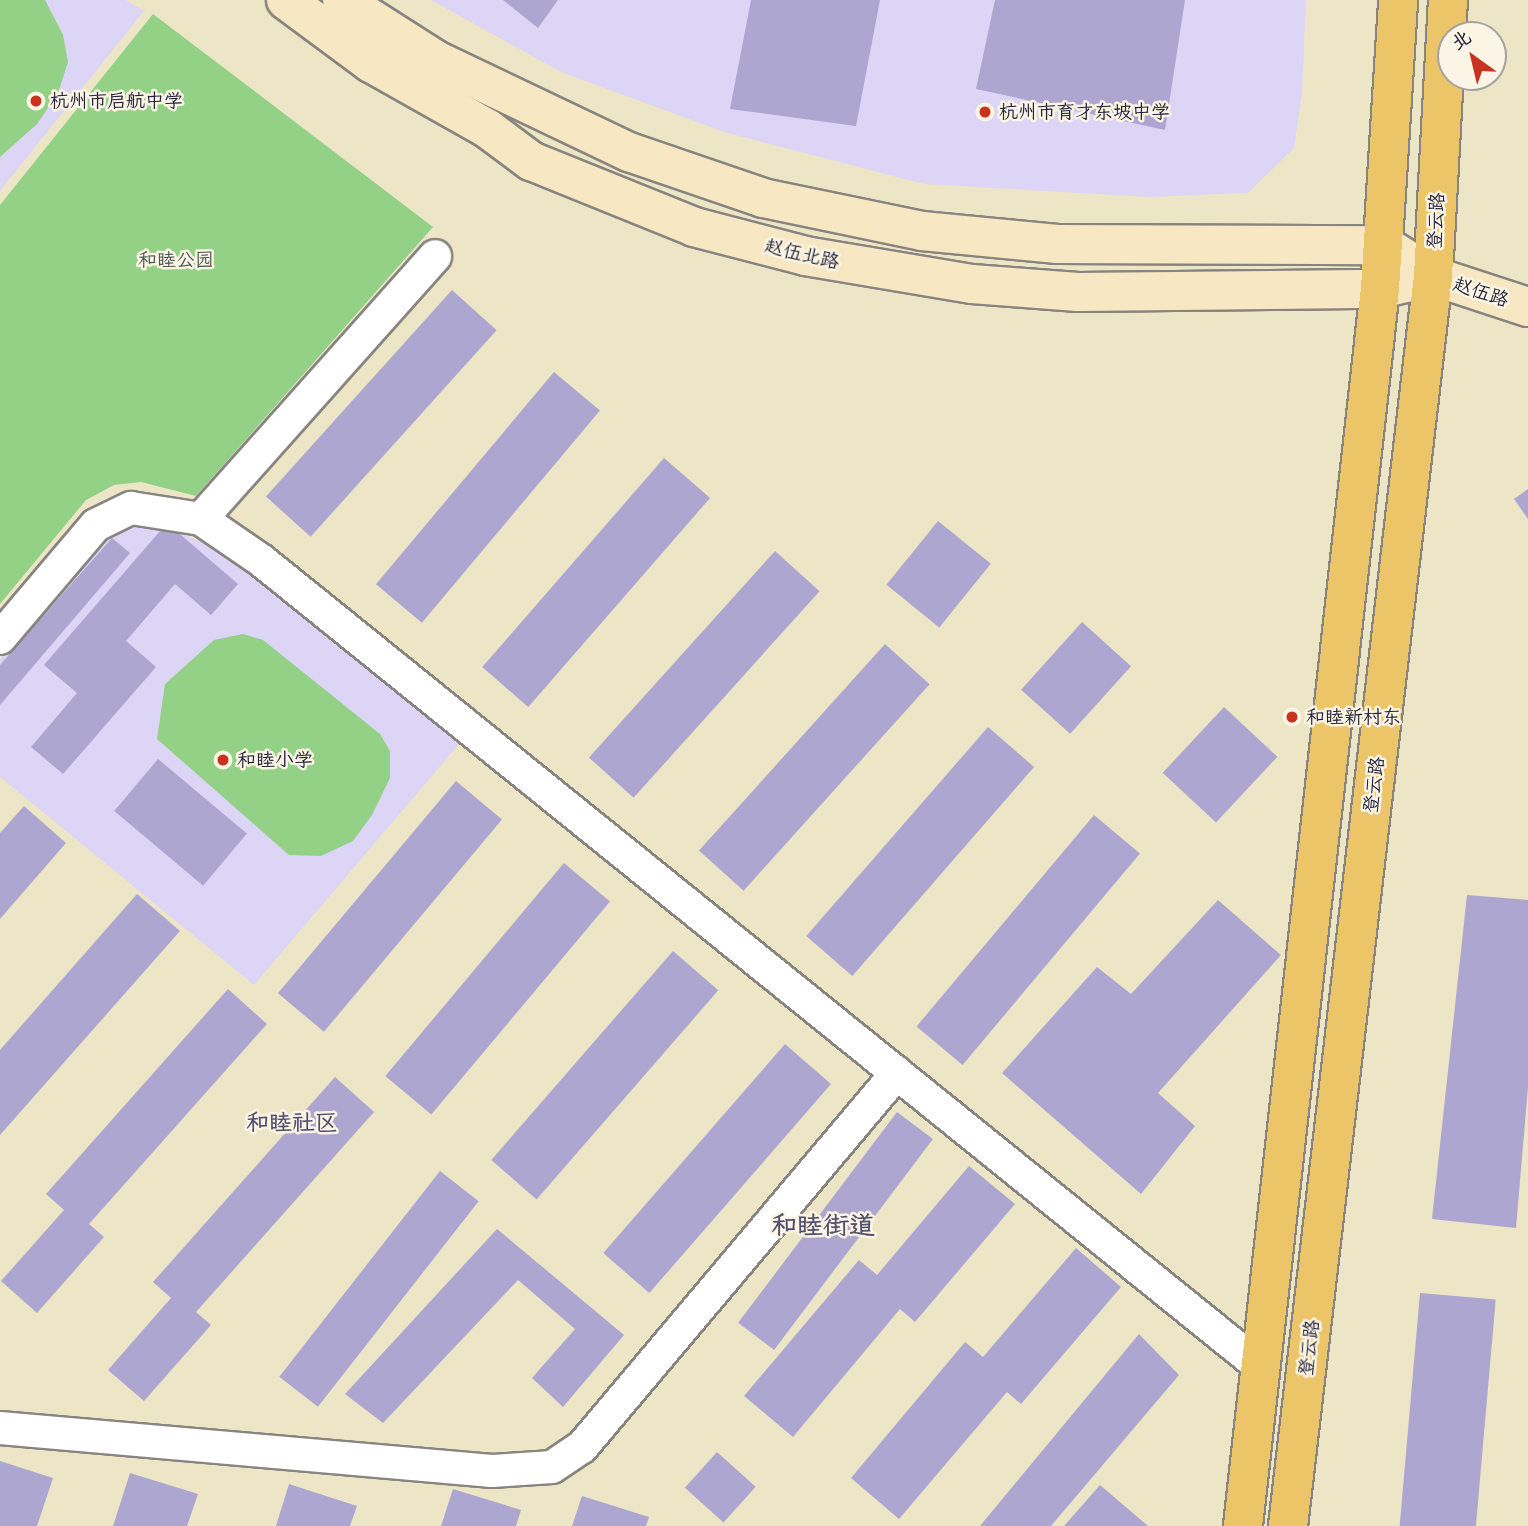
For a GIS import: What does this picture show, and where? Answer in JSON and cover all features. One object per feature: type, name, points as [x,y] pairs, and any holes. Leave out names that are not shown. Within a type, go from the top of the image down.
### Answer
[{"type":"main road","name":"赵伍北路","points":[[286,0],[371,63],[488,129],[531,161],[615,198],[745,241],[911,275],[1037,289],[1380,289]]},
{"type":"main road","points":[[342,0],[436,60],[629,152],[815,211],[922,231],[1057,244],[1384,244]]},
{"type":"main road","points":[[1243,1526],[1380,289],[1398,0]]},
{"type":"main road","name":"登云路","points":[[1288,1526],[1433,276],[1448,0]]},
{"type":"main road","name":"赵伍路","points":[[1384,244],[1433,276],[1528,307]]},
{"type":"main road","name":"赵伍路","points":[[1380,289],[1433,276]]},
{"type":"street","points":[[201,519],[435,256]]},
{"type":"street","points":[[0,638],[96,525],[131,508],[201,519],[262,561],[1261,1367]]},
{"type":"street","points":[[0,1427],[492,1471],[552,1467],[582,1447],[897,1073]]},
{"type":"shaded area","name":"杭州市启航中学","points":[[0,0],[126,0],[144,11],[0,191]]},
{"type":"shaded area","name":"杭州市育才东坡中学","points":[[431,0],[1306,0],[1302,93],[1294,148],[1248,193],[1149,197],[924,184],[724,132],[561,72]]},
{"type":"shaded area","name":"和睦小学","points":[[155,521],[223,552],[460,743],[254,985],[0,777],[0,659],[114,527]]},
{"type":"green space","points":[[0,0],[45,0],[63,35],[68,62],[58,93],[37,124],[0,157]]},
{"type":"green space","name":"和睦公园","points":[[153,14],[433,227],[196,496],[141,482],[114,485],[86,500],[0,604],[0,205]]},
{"type":"green space","points":[[243,634],[263,640],[380,734],[390,751],[390,778],[372,815],[353,841],[321,856],[289,855],[157,739],[165,684],[214,640]]},
{"type":"building","points":[[503,0],[558,0],[538,28]]},
{"type":"building","points":[[751,0],[880,0],[856,126],[730,109]]},
{"type":"building","points":[[995,0],[1185,0],[1165,130],[976,89]]},
{"type":"building","points":[[452,290],[497,330],[311,537],[266,497]]},
{"type":"building","points":[[554,372],[600,411],[422,623],[376,584]]},
{"type":"building","points":[[664,458],[710,498],[528,707],[482,667]]},
{"type":"building","points":[[1528,489],[1528,519],[1514,499]]},
{"type":"building","points":[[938,521],[991,564],[939,628],[886,585]]},
{"type":"building","points":[[167,523],[238,584],[211,615],[175,584],[126,641],[156,667],[63,774],[31,747],[77,693],[44,665]]},
{"type":"building","points":[[112,538],[130,553],[0,705],[0,665]]},
{"type":"building","points":[[775,551],[820,591],[634,798],[589,758]]},
{"type":"building","points":[[1082,622],[1131,666],[1070,734],[1021,690]]},
{"type":"building","points":[[885,644],[930,684],[744,891],[699,851]]},
{"type":"building","points":[[1224,707],[1277,757],[1216,823],[1163,773]]},
{"type":"building","points":[[988,727],[1034,767],[852,976],[806,936]]},
{"type":"building","points":[[158,759],[247,834],[203,886],[114,811]]},
{"type":"building","points":[[456,781],[502,820],[324,1032],[278,993]]},
{"type":"building","points":[[24,806],[66,843],[0,919],[0,833]]},
{"type":"building","points":[[1094,815],[1140,854],[963,1065],[917,1026]]},
{"type":"building","points":[[564,863],[610,902],[431,1115],[385,1076]]},
{"type":"building","points":[[137,894],[180,931],[0,1135],[0,1050]]},
{"type":"building","points":[[1467,895],[1528,900],[1528,1087],[1516,1228],[1432,1219]]},
{"type":"building","points":[[1218,900],[1281,955],[1158,1093],[1195,1126],[1141,1194],[1002,1073],[1097,967],[1131,994]]},
{"type":"building","points":[[673,951],[718,990],[537,1199],[491,1160]]},
{"type":"building","points":[[228,989],[267,1024],[89,1224],[104,1237],[37,1313],[1,1281],[64,1210],[46,1194]]},
{"type":"building","points":[[785,1044],[831,1084],[649,1293],[603,1253]]},
{"type":"building","points":[[335,1077],[374,1112],[196,1312],[211,1325],[144,1401],[108,1370],[171,1298],[153,1282]]},
{"type":"building","points":[[897,1112],[933,1139],[774,1350],[738,1323]]},
{"type":"building","points":[[969,1166],[1015,1204],[915,1322],[900,1309],[793,1437],[744,1396],[859,1260],[877,1275]]},
{"type":"building","points":[[440,1171],[479,1201],[318,1407],[279,1377]]},
{"type":"building","points":[[497,1229],[624,1335],[563,1407],[532,1378],[575,1329],[518,1280],[383,1423],[345,1394]]},
{"type":"building","points":[[1076,1248],[1121,1287],[1021,1404],[1007,1392],[899,1519],[851,1478],[965,1342],[983,1357]]},
{"type":"building","points":[[1420,1293],[1496,1300],[1476,1526],[1400,1526]]},
{"type":"building","points":[[1139,1334],[1179,1375],[1051,1526],[980,1526]]},
{"type":"building","points":[[717,1452],[756,1487],[724,1522],[685,1488]]},
{"type":"building","points":[[0,1461],[53,1478],[37,1526],[0,1526]]},
{"type":"building","points":[[130,1473],[198,1494],[187,1526],[113,1526]]},
{"type":"building","points":[[289,1484],[357,1506],[350,1526],[276,1526]]},
{"type":"building","points":[[1100,1485],[1148,1526],[1064,1526]]},
{"type":"building","points":[[453,1489],[521,1510],[516,1526],[441,1526]]},
{"type":"building","points":[[582,1496],[649,1517],[646,1526],[572,1526]]},
{"type":"place","name":"杭州市启航中学","points":[[36,101]]},
{"type":"place","name":"杭州市育才东坡中学","points":[[985,112]]},
{"type":"place","name":"和睦新村东","points":[[1292,717]]},
{"type":"place","name":"和睦小学","points":[[223,760]]},
{"type":"district","name":"和睦社区","points":[[292,1122]]},
{"type":"district","name":"和睦街道","points":[[823,1225]]}]
